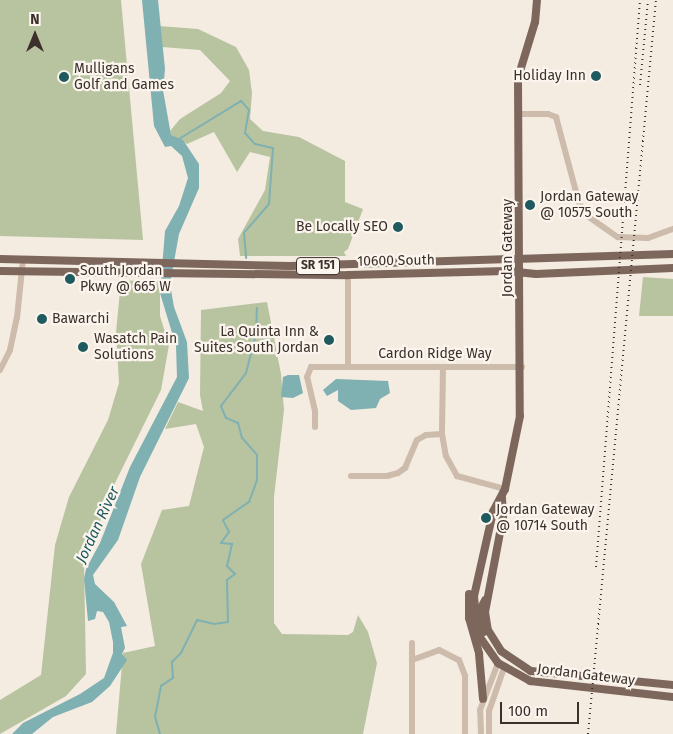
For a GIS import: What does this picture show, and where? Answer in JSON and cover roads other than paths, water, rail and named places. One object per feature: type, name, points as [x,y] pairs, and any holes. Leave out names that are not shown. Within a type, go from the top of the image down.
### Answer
[{"type":"main road","name":"Jordan Gateway","points":[[537,0],[536,22],[518,78],[522,367],[520,416],[505,489],[502,498],[493,512],[477,580],[474,613],[477,633],[501,665],[530,681],[673,696]]},
{"type":"main road","name":"10600 South","points":[[0,259],[290,266],[520,261],[673,254]]},
{"type":"main road","name":"10600 South","points":[[0,271],[348,275],[520,273],[673,268]]},
{"type":"main road","name":"Jordan Gateway","points":[[502,498],[504,517],[486,597],[488,630],[501,651],[516,664],[543,673],[673,685]]},
{"type":"main road","points":[[477,580],[469,594],[469,618],[480,654],[483,699]]},
{"type":"main road","points":[[486,597],[480,610],[481,620],[501,665],[532,675],[543,673]]},
{"type":"street","points":[[518,114],[548,114],[556,118],[579,203],[586,215],[618,237],[648,238],[673,229]]},
{"type":"street","points":[[0,370],[10,350],[22,272],[22,259]]},
{"type":"street","points":[[348,275],[348,366]]},
{"type":"street","name":"Cardon Ridge Way","points":[[315,427],[308,369],[310,366],[522,367]]},
{"type":"street","points":[[443,366],[442,434],[446,456],[457,476],[505,489]]},
{"type":"street","points":[[351,476],[386,476],[398,472],[405,468],[417,440],[426,435],[442,434]]},
{"type":"street","points":[[412,643],[412,734]]},
{"type":"street","points":[[412,660],[440,650],[459,660],[465,676],[465,734]]},
{"type":"street","points":[[480,734],[483,699],[501,665]]},
{"type":"street","points":[[490,734],[489,711],[501,665]]},
{"type":"water","points":[[142,0],[158,0],[165,69],[163,90],[171,135],[183,140],[199,164],[199,188],[179,234],[170,284],[174,307],[187,342],[189,378],[140,477],[118,540],[93,575],[95,584],[114,602],[127,626],[121,627],[125,648],[122,654],[127,660],[110,686],[92,702],[53,717],[32,734],[12,734],[23,723],[80,694],[104,678],[113,653],[113,642],[109,622],[103,612],[97,611],[95,619],[88,621],[84,579],[86,569],[100,543],[130,467],[177,377],[176,346],[160,293],[165,231],[179,206],[188,178],[182,156],[171,146],[165,147],[154,126]]},
{"type":"water","points":[[299,375],[303,393],[293,398],[281,397],[283,377]]},
{"type":"water","points":[[336,379],[388,381],[390,393],[380,399],[376,408],[351,410],[338,401],[338,390],[327,396],[323,390]]},
{"type":"waterway","points":[[179,139],[241,101],[249,110],[245,133],[255,144],[273,148],[269,204],[244,233],[246,258]]},
{"type":"waterway","points":[[160,734],[155,717],[161,686],[173,678],[172,662],[181,653],[197,620],[214,624],[228,622],[227,580],[235,574],[227,566],[232,544],[221,543],[229,532],[223,520],[249,502],[257,480],[257,455],[242,438],[238,423],[226,418],[221,406],[246,373],[256,334],[257,308]]},
{"type":"railway","points":[[596,567],[640,0]]},
{"type":"railway","points":[[640,85],[648,0]]},
{"type":"railway","points":[[588,734],[656,0]]},
{"type":"place","name":"Holiday Inn","points":[[596,76]]},
{"type":"place","name":"Mulligans Golf and Games","points":[[64,77]]},
{"type":"place","name":"Jordan Gateway @ 10575 South","points":[[530,205]]},
{"type":"place","name":"Be Locally SEO","points":[[398,227]]},
{"type":"place","name":"South Jordan Pkwy @ 665 W","points":[[70,279]]},
{"type":"place","name":"Bawarchi","points":[[42,319]]},
{"type":"place","name":"La Quinta Inn & Suites South Jordan","points":[[329,340]]},
{"type":"place","name":"Wasatch Pain Solutions","points":[[83,347]]},
{"type":"place","name":"Jordan Gateway @ 10714 South","points":[[486,518]]},
{"type":"water label","name":"Jordan River","points":[[98,525]]}]
